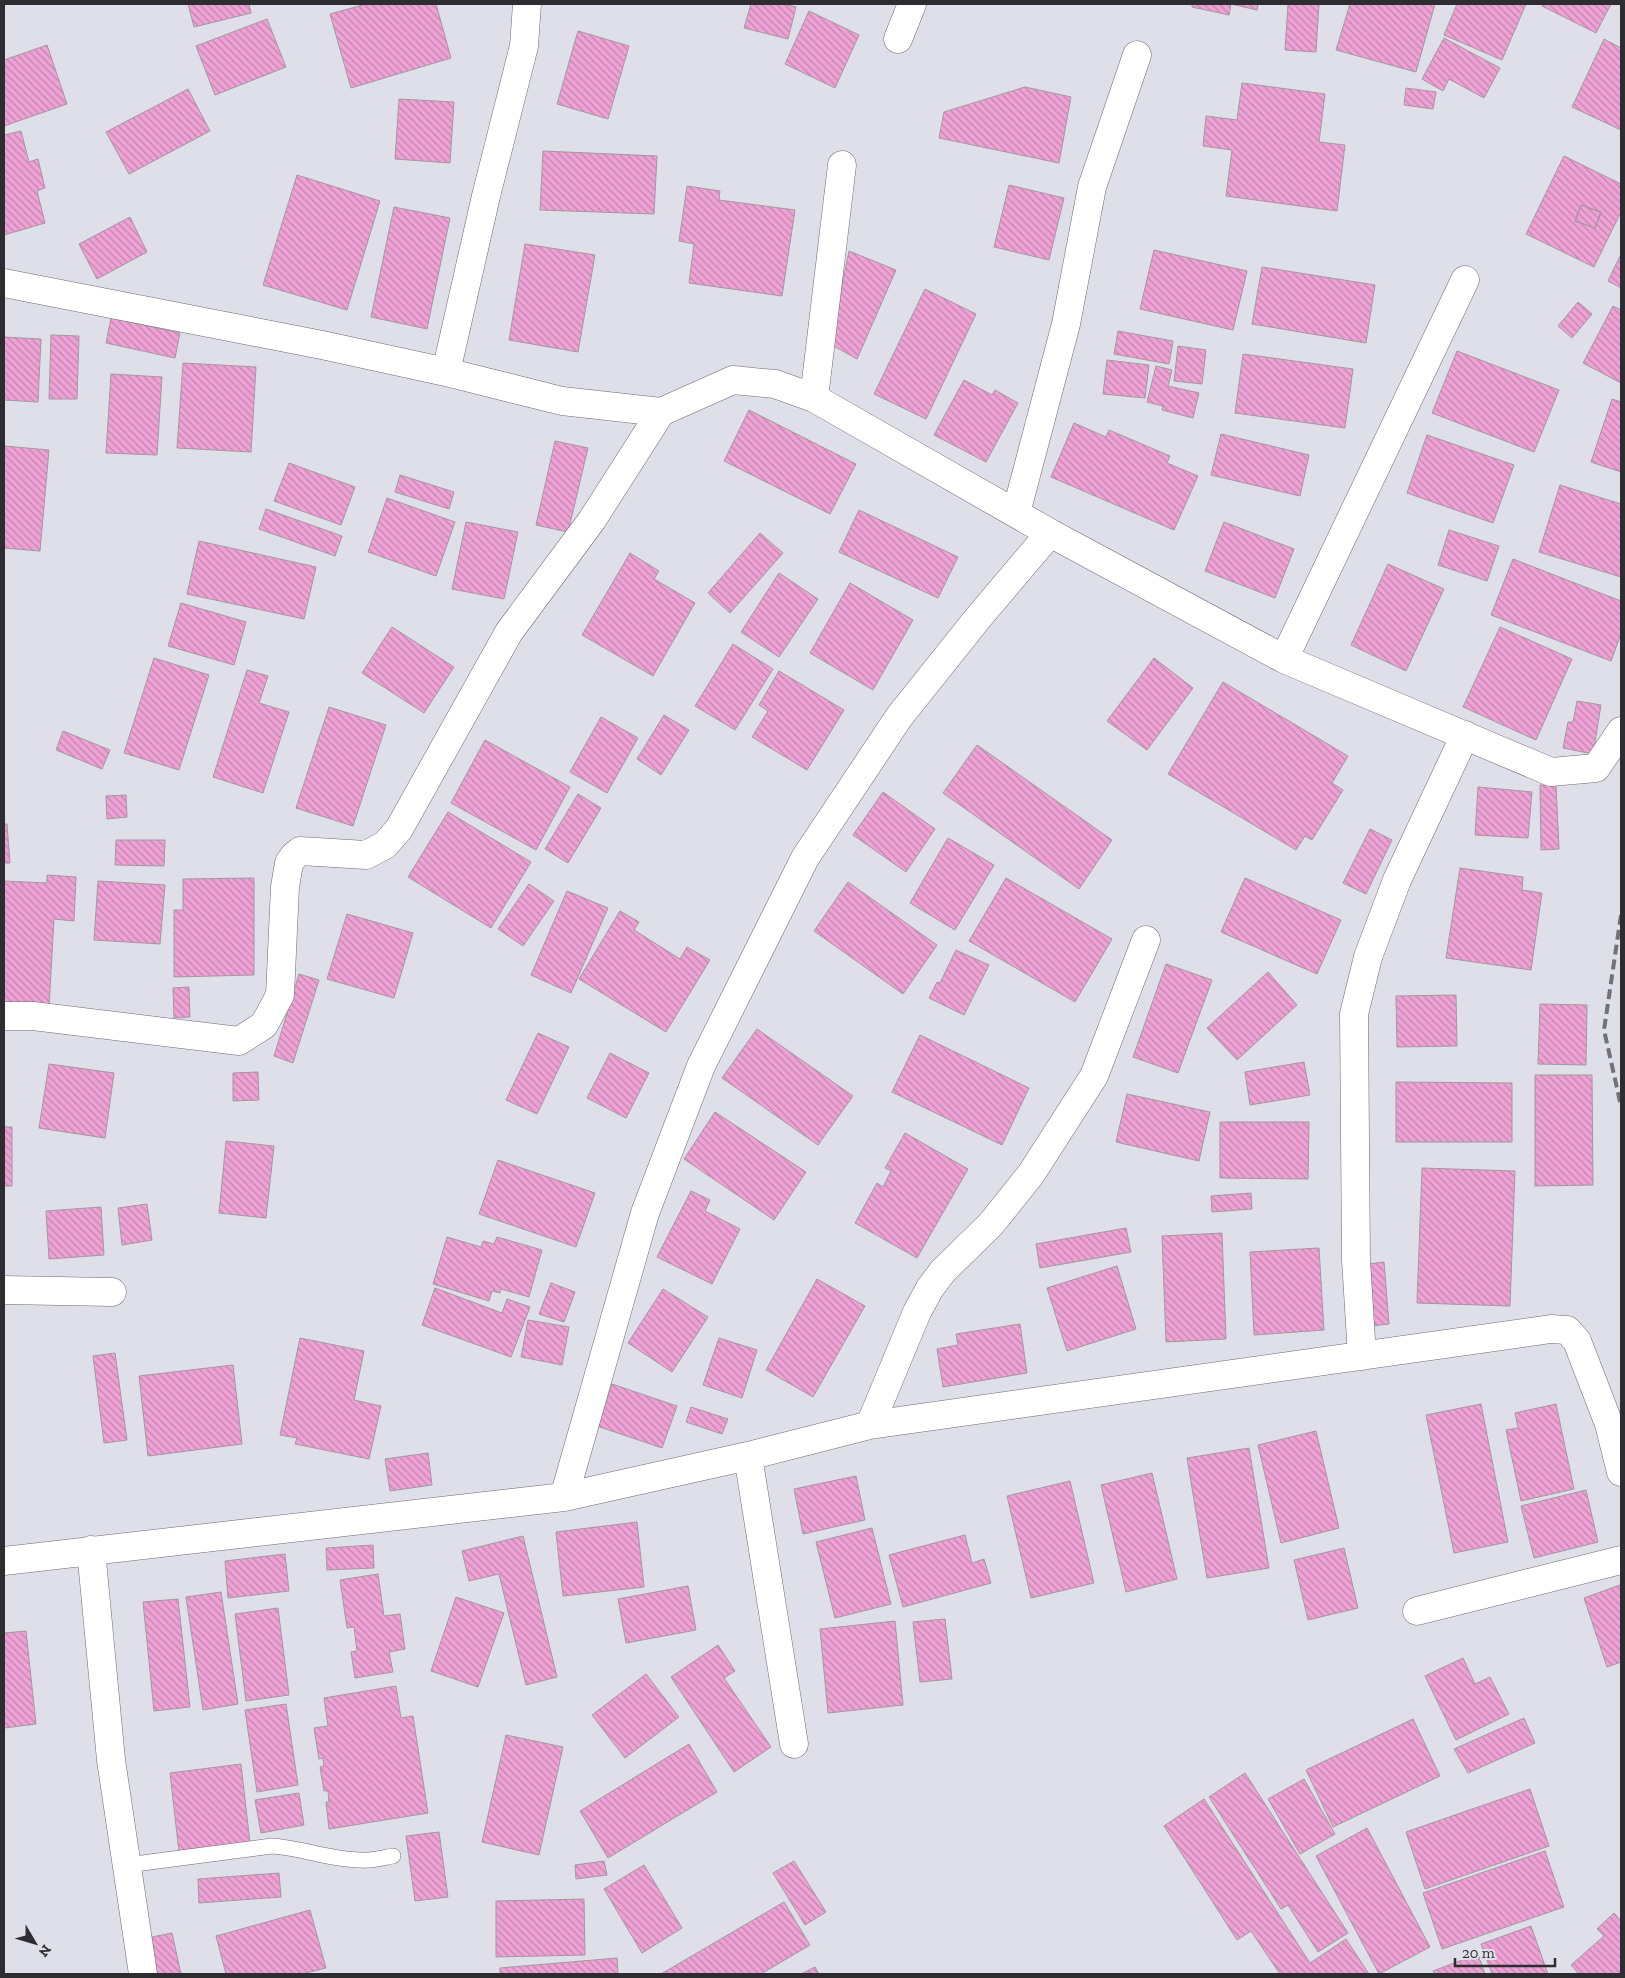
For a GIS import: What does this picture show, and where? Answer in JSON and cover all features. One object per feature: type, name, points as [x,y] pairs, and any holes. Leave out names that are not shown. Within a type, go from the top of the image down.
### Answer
[{"type":"street","points":[[446,372],[486,196],[524,46],[527,4]]},
{"type":"street","points":[[898,39],[912,4]]},
{"type":"street","points":[[1016,513],[1066,324],[1092,187],[1137,55]]},
{"type":"street","points":[[814,398],[842,165]]},
{"type":"street","points":[[1284,659],[1464,280]]},
{"type":"street","points":[[4,283],[303,341],[446,372],[562,401],[661,412],[733,380],[775,384],[814,398],[1050,533],[1284,659],[1551,772],[1596,768],[1621,731]]},
{"type":"street","points":[[4,1016],[33,1016],[239,1041],[264,1025],[280,996],[285,887],[289,863],[300,851],[366,855],[385,845],[399,829],[509,632],[592,520],[661,412]]},
{"type":"street","points":[[564,1497],[645,1213],[701,1066],[801,867],[899,717],[978,618],[1050,533]]},
{"type":"street","points":[[1362,1356],[1356,1260],[1354,1014],[1368,957],[1397,880],[1465,735]]},
{"type":"street","points":[[870,1425],[916,1312],[930,1288],[943,1272],[991,1224],[1031,1174],[1094,1076],[1146,940]]},
{"type":"street","points":[[4,1290],[112,1292]]},
{"type":"street","points":[[4,1561],[564,1497],[748,1456],[870,1425],[1551,1329],[1567,1330],[1577,1341],[1609,1424],[1621,1472]]},
{"type":"street","points":[[748,1456],[794,1744]]},
{"type":"street","points":[[91,1550],[112,1760],[143,1974]]},
{"type":"street","points":[[1417,1611],[1621,1560]]},
{"type":"lane","points":[[127,1865],[272,1846],[290,1847],[325,1855],[361,1860],[393,1856]]},
{"type":"building","points":[[188,4],[249,4],[251,13],[194,27]]},
{"type":"building","points":[[366,4],[436,4],[451,58],[351,88],[330,14]]},
{"type":"building","points":[[751,4],[783,4],[796,7],[788,39],[744,28]]},
{"type":"building","points":[[1192,4],[1231,4],[1229,15],[1192,7]]},
{"type":"building","points":[[1231,4],[1258,4],[1257,10]]},
{"type":"building","points":[[1288,4],[1319,4],[1316,52],[1285,50]]},
{"type":"building","points":[[1350,4],[1435,4],[1416,72],[1336,50]]},
{"type":"building","points":[[1457,4],[1526,4],[1502,60],[1444,35]]},
{"type":"building","points":[[1543,4],[1611,4],[1596,33],[1542,6]]},
{"type":"building","points":[[809,11],[859,35],[835,88],[785,64]]},
{"type":"building","points":[[267,19],[286,67],[215,95],[196,46]]},
{"type":"building","points":[[578,31],[629,46],[608,119],[557,104]]},
{"type":"building","points":[[1444,38],[1500,68],[1484,98],[1449,79],[1443,91],[1422,79]]},
{"type":"building","points":[[1604,39],[1621,48],[1621,130],[1572,107]]},
{"type":"building","points":[[47,45],[67,104],[4,126],[4,60]]},
{"type":"building","points":[[1242,83],[1325,94],[1319,142],[1345,145],[1337,211],[1226,196],[1232,150],[1203,146],[1206,116],[1237,120]]},
{"type":"building","points":[[1025,87],[1071,97],[1059,163],[939,138],[944,112]]},
{"type":"building","points":[[1406,88],[1436,92],[1433,109],[1404,105]]},
{"type":"building","points":[[188,89],[210,131],[129,174],[106,132]]},
{"type":"building","points":[[399,99],[454,102],[450,163],[395,159]]},
{"type":"building","points":[[21,131],[29,162],[38,159],[45,188],[37,191],[45,223],[4,235],[4,135]]},
{"type":"building","points":[[543,151],[657,156],[654,214],[540,210]]},
{"type":"building","points":[[1564,156],[1621,184],[1621,212],[1594,267],[1526,234]],"holes":[[[1581,205],[1601,212],[1595,228],[1575,221]]]},
{"type":"building","points":[[297,175],[380,201],[347,310],[263,285]]},
{"type":"building","points":[[1009,185],[1064,198],[1049,260],[994,247]]},
{"type":"building","points":[[687,186],[720,191],[719,200],[795,210],[782,296],[689,283],[694,244],[679,241]]},
{"type":"building","points":[[1581,205],[1601,212],[1595,228],[1575,221]]},
{"type":"building","points":[[394,207],[450,218],[427,329],[371,317]]},
{"type":"building","points":[[130,217],[147,252],[97,279],[79,244]]},
{"type":"building","points":[[525,244],[595,255],[578,352],[509,340]]},
{"type":"building","points":[[1154,250],[1247,271],[1233,330],[1140,309]]},
{"type":"building","points":[[849,251],[896,270],[857,359],[830,344]]},
{"type":"building","points":[[1621,254],[1621,288],[1608,281]]},
{"type":"building","points":[[1262,267],[1375,285],[1366,343],[1252,324]]},
{"type":"building","points":[[925,289],[976,314],[926,419],[874,394]]},
{"type":"building","points":[[1578,302],[1592,314],[1572,338],[1558,326]]},
{"type":"building","points":[[1613,306],[1621,310],[1621,383],[1583,363]]},
{"type":"building","points":[[111,318],[180,333],[175,358],[106,343]]},
{"type":"building","points":[[1118,331],[1173,341],[1169,364],[1114,354]]},
{"type":"building","points":[[51,335],[79,336],[77,399],[49,399]]},
{"type":"building","points":[[4,337],[41,339],[38,402],[4,400]]},
{"type":"building","points":[[1178,346],[1206,350],[1202,384],[1174,381]]},
{"type":"building","points":[[1457,351],[1559,390],[1534,452],[1432,413]]},
{"type":"building","points":[[1243,354],[1353,369],[1345,428],[1235,413]]},
{"type":"building","points":[[1107,360],[1149,365],[1145,398],[1103,394]]},
{"type":"building","points":[[183,363],[256,367],[251,452],[177,448]]},
{"type":"building","points":[[1156,366],[1172,370],[1168,386],[1199,393],[1193,418],[1162,410],[1163,406],[1147,402]]},
{"type":"building","points":[[111,374],[162,377],[157,455],[106,453]]},
{"type":"building","points":[[964,380],[992,395],[995,390],[1018,403],[986,462],[934,435]]},
{"type":"building","points":[[1612,399],[1621,402],[1621,472],[1591,462]]},
{"type":"building","points":[[749,410],[856,464],[830,514],[724,461]]},
{"type":"building","points":[[1074,423],[1106,437],[1109,430],[1170,456],[1167,463],[1198,476],[1174,530],[1051,477]]},
{"type":"building","points":[[1221,434],[1309,455],[1300,496],[1211,475]]},
{"type":"building","points":[[1427,435],[1514,465],[1493,523],[1407,493]]},
{"type":"building","points":[[555,441],[588,448],[568,532],[536,525]]},
{"type":"building","points":[[4,446],[49,450],[40,551],[4,548]]},
{"type":"building","points":[[289,463],[355,487],[341,525],[274,501]]},
{"type":"building","points":[[400,475],[454,492],[449,509],[395,492]]},
{"type":"building","points":[[1560,485],[1621,504],[1621,577],[1539,552]]},
{"type":"building","points":[[387,498],[455,522],[436,576],[368,552]]},
{"type":"building","points":[[266,509],[342,536],[335,556],[259,529]]},
{"type":"building","points":[[859,510],[958,557],[938,598],[839,552]]},
{"type":"building","points":[[466,522],[518,532],[504,599],[452,589]]},
{"type":"building","points":[[1224,522],[1294,549],[1275,598],[1205,571]]},
{"type":"building","points":[[1449,530],[1499,546],[1487,581],[1438,565]]},
{"type":"building","points":[[760,533],[783,553],[730,613],[708,593]]},
{"type":"building","points":[[199,541],[316,567],[304,619],[187,594]]},
{"type":"building","points":[[630,553],[659,571],[654,579],[695,603],[653,676],[582,635]]},
{"type":"building","points":[[1513,559],[1621,601],[1621,634],[1611,661],[1491,615]]},
{"type":"building","points":[[1388,564],[1444,589],[1406,671],[1351,645]]},
{"type":"building","points":[[779,573],[818,599],[779,657],[741,632]]},
{"type":"building","points":[[850,583],[913,620],[873,690],[810,653]]},
{"type":"building","points":[[181,603],[246,622],[234,665],[168,646]]},
{"type":"building","points":[[392,627],[454,667],[424,713],[362,673]]},
{"type":"building","points":[[1500,627],[1572,659],[1536,740],[1463,707]]},
{"type":"building","points":[[733,644],[773,669],[735,730],[695,706]]},
{"type":"building","points":[[154,658],[209,675],[179,770],[124,753]]},
{"type":"building","points":[[1154,658],[1193,688],[1147,750],[1107,721]]},
{"type":"building","points":[[247,670],[268,676],[259,703],[289,712],[263,793],[213,777]]},
{"type":"building","points":[[779,671],[844,710],[807,770],[752,737],[768,711],[759,705]]},
{"type":"building","points":[[1223,682],[1348,756],[1332,783],[1343,790],[1312,840],[1305,836],[1296,850],[1168,774]]},
{"type":"building","points":[[1577,701],[1601,705],[1593,754],[1563,748],[1568,722],[1573,722]]},
{"type":"building","points":[[329,707],[386,725],[353,826],[296,808]]},
{"type":"building","points":[[664,715],[689,730],[661,775],[637,759]]},
{"type":"building","points":[[601,717],[638,738],[607,793],[570,772]]},
{"type":"building","points":[[63,731],[110,750],[102,769],[56,750]]},
{"type":"building","points":[[485,740],[570,787],[536,850],[451,803]]},
{"type":"building","points":[[977,745],[1112,840],[1079,889],[943,793]]},
{"type":"building","points":[[1540,785],[1556,785],[1559,849],[1541,850]]},
{"type":"building","points":[[1478,787],[1532,792],[1528,838],[1475,835]]},
{"type":"building","points":[[883,792],[935,829],[906,872],[853,835]]},
{"type":"building","points":[[578,794],[601,808],[568,863],[545,849]]},
{"type":"building","points":[[126,795],[127,817],[107,819],[106,796]]},
{"type":"building","points":[[448,812],[531,862],[491,928],[408,877]]},
{"type":"building","points":[[4,824],[7,824],[10,863],[4,863]]},
{"type":"building","points":[[1370,829],[1392,840],[1366,894],[1343,883]]},
{"type":"building","points":[[948,838],[994,865],[955,930],[910,903]]},
{"type":"building","points":[[116,840],[165,840],[164,866],[115,865]]},
{"type":"building","points":[[1460,868],[1523,877],[1522,890],[1542,893],[1531,970],[1446,958]]},
{"type":"building","points":[[47,875],[76,877],[74,921],[54,919],[49,1008],[4,1005],[4,881],[47,883]]},
{"type":"building","points":[[254,878],[254,975],[174,977],[174,910],[183,910],[183,879]]},
{"type":"building","points":[[1006,878],[1112,939],[1075,1002],[969,941]]},
{"type":"building","points":[[1245,878],[1341,920],[1317,974],[1221,932]]},
{"type":"building","points":[[98,881],[165,885],[160,944],[94,940]]},
{"type":"building","points":[[848,882],[937,945],[903,994],[814,931]]},
{"type":"building","points":[[529,884],[554,901],[523,946],[498,929]]},
{"type":"building","points":[[567,891],[608,908],[571,993],[531,975]]},
{"type":"building","points":[[620,911],[639,922],[634,930],[680,959],[687,947],[710,960],[666,1032],[579,979]]},
{"type":"building","points":[[347,914],[413,933],[394,998],[327,979]]},
{"type":"building","points":[[956,950],[989,965],[964,1015],[929,998],[937,982],[940,983]]},
{"type":"building","points":[[1166,964],[1212,980],[1178,1073],[1133,1057]]},
{"type":"building","points":[[1268,972],[1297,1005],[1237,1060],[1207,1028]]},
{"type":"building","points":[[299,974],[319,980],[293,1063],[274,1056]]},
{"type":"building","points":[[189,987],[190,1017],[174,1018],[173,988]]},
{"type":"building","points":[[1456,995],[1457,1046],[1397,1047],[1396,996]]},
{"type":"building","points":[[1540,1004],[1587,1005],[1586,1065],[1538,1064]]},
{"type":"building","points":[[757,1029],[853,1096],[818,1145],[722,1078]]},
{"type":"building","points":[[538,1033],[569,1047],[537,1114],[506,1100]]},
{"type":"building","points":[[920,1035],[1029,1088],[1002,1145],[892,1092]]},
{"type":"building","points":[[610,1053],[649,1073],[626,1118],[587,1098]]},
{"type":"building","points":[[1304,1062],[1310,1095],[1250,1105],[1245,1072]]},
{"type":"building","points":[[49,1064],[114,1073],[105,1138],[39,1128]]},
{"type":"building","points":[[258,1072],[259,1100],[233,1101],[233,1073]]},
{"type":"building","points":[[1535,1075],[1592,1075],[1593,1185],[1535,1186]]},
{"type":"building","points":[[1396,1082],[1512,1083],[1512,1142],[1396,1142]]},
{"type":"building","points":[[1127,1094],[1210,1112],[1199,1161],[1116,1142]]},
{"type":"building","points":[[715,1112],[806,1172],[774,1220],[684,1159]]},
{"type":"building","points":[[1220,1122],[1309,1122],[1308,1179],[1220,1178]]},
{"type":"building","points":[[4,1127],[12,1127],[12,1186],[4,1186]]},
{"type":"building","points":[[905,1133],[968,1169],[917,1258],[855,1223],[877,1183],[883,1187],[891,1171],[885,1168]]},
{"type":"building","points":[[226,1141],[274,1146],[266,1218],[219,1213]]},
{"type":"building","points":[[498,1160],[595,1193],[576,1247],[479,1214]]},
{"type":"building","points":[[1422,1168],[1515,1171],[1510,1306],[1417,1303]]},
{"type":"building","points":[[691,1191],[710,1200],[705,1211],[740,1229],[712,1284],[657,1257]]},
{"type":"building","points":[[1251,1193],[1252,1209],[1212,1212],[1211,1196]]},
{"type":"building","points":[[147,1204],[152,1240],[122,1245],[118,1208]]},
{"type":"building","points":[[101,1207],[104,1255],[49,1259],[46,1211]]},
{"type":"building","points":[[1126,1228],[1131,1252],[1040,1268],[1036,1244]]},
{"type":"building","points":[[1222,1233],[1226,1339],[1166,1342],[1162,1236]]},
{"type":"building","points":[[447,1237],[481,1247],[483,1241],[494,1244],[497,1237],[542,1250],[529,1297],[501,1289],[500,1293],[492,1291],[489,1301],[433,1284]]},
{"type":"building","points":[[1319,1248],[1324,1330],[1254,1335],[1250,1252]]},
{"type":"building","points":[[1384,1262],[1389,1324],[1372,1326],[1368,1264]]},
{"type":"building","points":[[1117,1266],[1136,1329],[1067,1351],[1047,1288]]},
{"type":"building","points":[[817,1279],[865,1306],[813,1397],[766,1370]]},
{"type":"building","points":[[551,1283],[575,1292],[564,1322],[539,1314]]},
{"type":"building","points":[[435,1288],[502,1313],[507,1299],[530,1307],[511,1357],[422,1325]]},
{"type":"building","points":[[663,1289],[708,1317],[672,1372],[628,1343]]},
{"type":"building","points":[[528,1320],[569,1327],[562,1365],[521,1357]]},
{"type":"building","points":[[1020,1324],[1027,1373],[943,1387],[937,1349],[958,1345],[956,1334]]},
{"type":"building","points":[[300,1338],[364,1351],[354,1400],[381,1406],[369,1459],[295,1444],[297,1438],[280,1435]]},
{"type":"building","points":[[719,1338],[757,1350],[742,1398],[703,1385]]},
{"type":"building","points":[[115,1353],[127,1440],[104,1443],[93,1356]]},
{"type":"building","points":[[233,1365],[242,1444],[148,1456],[139,1376]]},
{"type":"building","points":[[612,1384],[677,1406],[662,1448],[597,1426]]},
{"type":"building","points":[[1481,1404],[1508,1542],[1454,1553],[1426,1415]]},
{"type":"building","points":[[1556,1404],[1574,1489],[1521,1501],[1506,1430],[1518,1428],[1515,1413]]},
{"type":"building","points":[[691,1407],[728,1419],[722,1434],[686,1422]]},
{"type":"building","points":[[1316,1431],[1339,1528],[1281,1543],[1258,1445]]},
{"type":"building","points":[[1249,1448],[1269,1568],[1207,1578],[1187,1458]]},
{"type":"building","points":[[428,1453],[432,1485],[390,1491],[385,1459]]},
{"type":"building","points":[[1152,1473],[1177,1579],[1126,1592],[1101,1485]]},
{"type":"building","points":[[856,1476],[865,1520],[803,1534],[794,1489]]},
{"type":"building","points":[[1070,1481],[1094,1583],[1031,1598],[1007,1496]]},
{"type":"building","points":[[1586,1490],[1598,1542],[1534,1558],[1521,1506]]},
{"type":"building","points":[[637,1522],[644,1587],[563,1596],[556,1532]]},
{"type":"building","points":[[872,1528],[891,1604],[835,1618],[816,1542]]},
{"type":"building","points":[[965,1535],[972,1563],[984,1559],[991,1583],[903,1607],[889,1555]]},
{"type":"building","points":[[523,1536],[557,1677],[526,1685],[499,1574],[469,1581],[462,1551]]},
{"type":"building","points":[[373,1545],[374,1568],[327,1570],[326,1548]]},
{"type":"building","points":[[1344,1548],[1358,1608],[1308,1620],[1294,1560]]},
{"type":"building","points":[[285,1554],[289,1591],[228,1598],[225,1561]]},
{"type":"building","points":[[378,1574],[384,1616],[400,1614],[405,1649],[389,1652],[393,1672],[355,1678],[351,1652],[357,1651],[354,1627],[347,1628],[340,1580]]},
{"type":"building","points":[[1620,1585],[1621,1662],[1607,1667],[1584,1598]]},
{"type":"building","points":[[688,1586],[696,1630],[626,1643],[618,1599]]},
{"type":"building","points":[[221,1592],[238,1704],[203,1710],[186,1597]]},
{"type":"building","points":[[456,1597],[504,1613],[478,1687],[431,1671]]},
{"type":"building","points":[[178,1599],[190,1707],[154,1711],[143,1602]]},
{"type":"building","points":[[278,1608],[289,1695],[246,1701],[235,1614]]},
{"type":"building","points":[[945,1619],[952,1679],[920,1682],[913,1622]]},
{"type":"building","points":[[895,1621],[903,1705],[828,1713],[820,1629]]},
{"type":"building","points":[[26,1631],[36,1724],[4,1728],[4,1633]]},
{"type":"building","points":[[718,1645],[735,1671],[724,1678],[771,1747],[734,1772],[671,1677]]},
{"type":"building","points":[[1463,1658],[1475,1684],[1490,1677],[1509,1714],[1456,1740],[1425,1676]]},
{"type":"building","points":[[646,1674],[679,1717],[625,1758],[592,1715]]},
{"type":"building","points":[[396,1686],[401,1718],[413,1716],[428,1813],[329,1829],[326,1802],[329,1802],[328,1791],[324,1791],[320,1767],[324,1766],[323,1758],[319,1759],[314,1728],[328,1726],[324,1698]]},
{"type":"building","points":[[286,1704],[298,1785],[257,1792],[245,1710]]},
{"type":"building","points":[[1524,1718],[1535,1743],[1468,1773],[1454,1749]]},
{"type":"building","points":[[1413,1719],[1440,1776],[1333,1827],[1306,1770]]},
{"type":"building","points":[[506,1735],[563,1747],[539,1855],[482,1842]]},
{"type":"building","points":[[689,1744],[717,1792],[608,1858],[580,1811]]},
{"type":"building","points":[[241,1764],[250,1843],[179,1852],[170,1773]]},
{"type":"building","points":[[1245,1773],[1348,1933],[1318,1952],[1288,1905],[1281,1909],[1209,1797]]},
{"type":"building","points":[[1304,1779],[1335,1834],[1300,1854],[1268,1799]]},
{"type":"building","points":[[1530,1789],[1549,1846],[1425,1889],[1406,1832]]},
{"type":"building","points":[[299,1793],[304,1825],[261,1833],[255,1800]]},
{"type":"building","points":[[1204,1799],[1310,1963],[1346,1939],[1369,1974],[1280,1974],[1251,1931],[1237,1940],[1164,1826]]},
{"type":"building","points":[[1367,1828],[1430,1947],[1379,1974],[1316,1856]]},
{"type":"building","points":[[439,1832],[448,1897],[415,1901],[406,1836]]},
{"type":"building","points":[[1545,1851],[1564,1907],[1442,1949],[1423,1893]]},
{"type":"building","points":[[604,1861],[607,1875],[576,1879],[575,1865]]},
{"type":"building","points":[[794,1861],[826,1912],[805,1925],[773,1873]]},
{"type":"building","points":[[644,1865],[682,1928],[642,1953],[604,1889]]},
{"type":"building","points":[[279,1873],[281,1897],[199,1903],[198,1879]]},
{"type":"building","points":[[584,1899],[585,1955],[496,1957],[496,1901]]},
{"type":"building","points":[[784,1902],[810,1945],[761,1974],[661,1974]]},
{"type":"building","points":[[310,1910],[326,1968],[302,1974],[226,1974],[216,1936]]},
{"type":"building","points":[[1614,1913],[1621,1921],[1621,1974],[1579,1974],[1571,1965],[1604,1936],[1597,1929]]},
{"type":"building","points":[[1531,1926],[1548,1974],[1492,1974],[1481,1944]]},
{"type":"building","points":[[172,1933],[181,1974],[155,1974],[147,1938]]},
{"type":"building","points":[[1478,1954],[1485,1974],[1435,1974],[1433,1971]]},
{"type":"building","points":[[617,1958],[618,1974],[500,1974],[500,1968]]},
{"type":"building","points":[[815,1967],[819,1974],[801,1974]]},
{"type":"railway","points":[[1621,915],[1604,1030],[1621,1106]]}]
